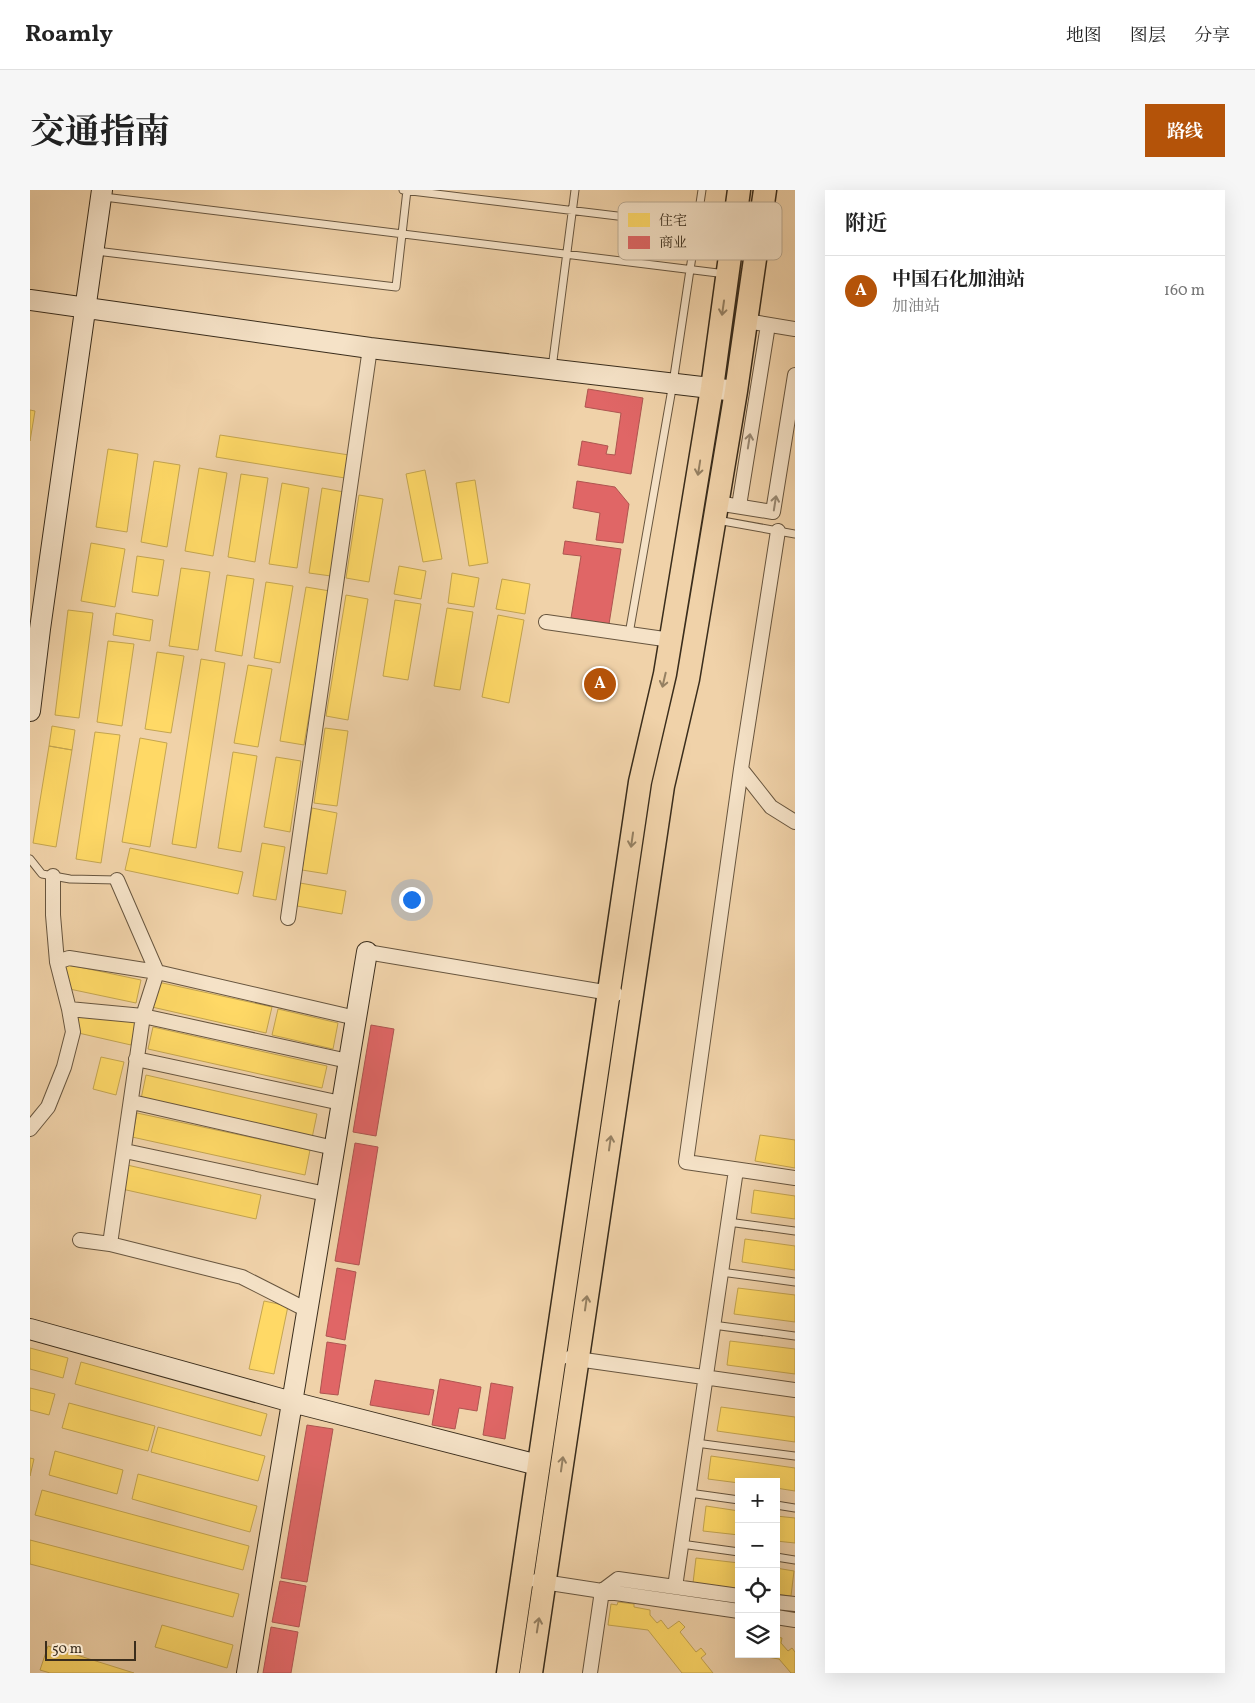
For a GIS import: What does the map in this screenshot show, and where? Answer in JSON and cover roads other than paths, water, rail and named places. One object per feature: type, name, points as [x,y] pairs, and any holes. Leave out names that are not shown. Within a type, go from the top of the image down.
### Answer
[{"type":"main road","points":[[508,1673],[640,782],[671,640],[712,388],[730,260]]},
{"type":"main road","points":[[530,1673],[664,786],[688,679],[736,391],[755,260]]},
{"type":"street","points":[[30,711],[35,628],[101,193]]},
{"type":"street","points":[[30,300],[370,348],[736,391]]},
{"type":"street","points":[[746,321],[795,329]]},
{"type":"street","points":[[739,506],[768,325]]},
{"type":"street","points":[[288,918],[370,348]]},
{"type":"street","points":[[716,511],[739,506],[773,512],[795,375]]},
{"type":"street","points":[[778,531],[741,769],[686,1162],[795,1178]]},
{"type":"street","points":[[546,622],[671,640]]},
{"type":"street","points":[[741,769],[771,807],[795,822]]},
{"type":"street","points":[[30,1129],[48,1107],[64,1067],[73,1032],[57,962],[53,915],[53,876]]},
{"type":"street","points":[[110,1244],[125,1152],[143,1016],[157,972],[117,880]]},
{"type":"street","points":[[246,1673],[367,952],[632,997]]},
{"type":"street","points":[[57,962],[68,958],[157,972],[356,1018]]},
{"type":"street","points":[[69,1009],[143,1016],[348,1061]]},
{"type":"street","points":[[136,1059],[342,1103]]},
{"type":"street","points":[[132,1102],[334,1148]]},
{"type":"street","points":[[125,1152],[326,1194]]},
{"type":"street","points":[[675,1587],[736,1170]]},
{"type":"street","points":[[80,1240],[110,1244],[242,1276],[307,1310]]},
{"type":"street","points":[[30,1329],[292,1402],[538,1465]]},
{"type":"street","points":[[554,1356],[795,1390]]},
{"type":"street","points":[[522,1579],[735,1610]]},
{"type":"street","points":[[590,1673],[602,1591],[618,1579],[735,1595]]},
{"type":"street","points":[[780,1602],[795,1604]]},
{"type":"street","points":[[780,1618],[795,1620]]},
{"type":"lane","points":[[403,190],[618,216]]},
{"type":"lane","points":[[93,251],[396,287],[407,190]]},
{"type":"lane","points":[[552,369],[575,190]]},
{"type":"lane","points":[[101,193],[728,274]]},
{"type":"lane","points":[[629,634],[673,383],[691,260]]},
{"type":"lane","points":[[716,511],[778,531],[795,534]]},
{"type":"lane","points":[[30,859],[42,874],[70,879],[117,880]]},
{"type":"lane","points":[[728,1222],[795,1231]]},
{"type":"lane","points":[[721,1272],[795,1282]]},
{"type":"lane","points":[[713,1325],[795,1336]]},
{"type":"lane","points":[[696,1442],[795,1456]]},
{"type":"lane","points":[[689,1493],[735,1499]]},
{"type":"lane","points":[[780,1506],[795,1508]]},
{"type":"lane","points":[[681,1544],[735,1551]]},
{"type":"lane","points":[[780,1558],[795,1560]]},
{"type":"place","name":"中国石化加油站","points":[[600,684]]}]
